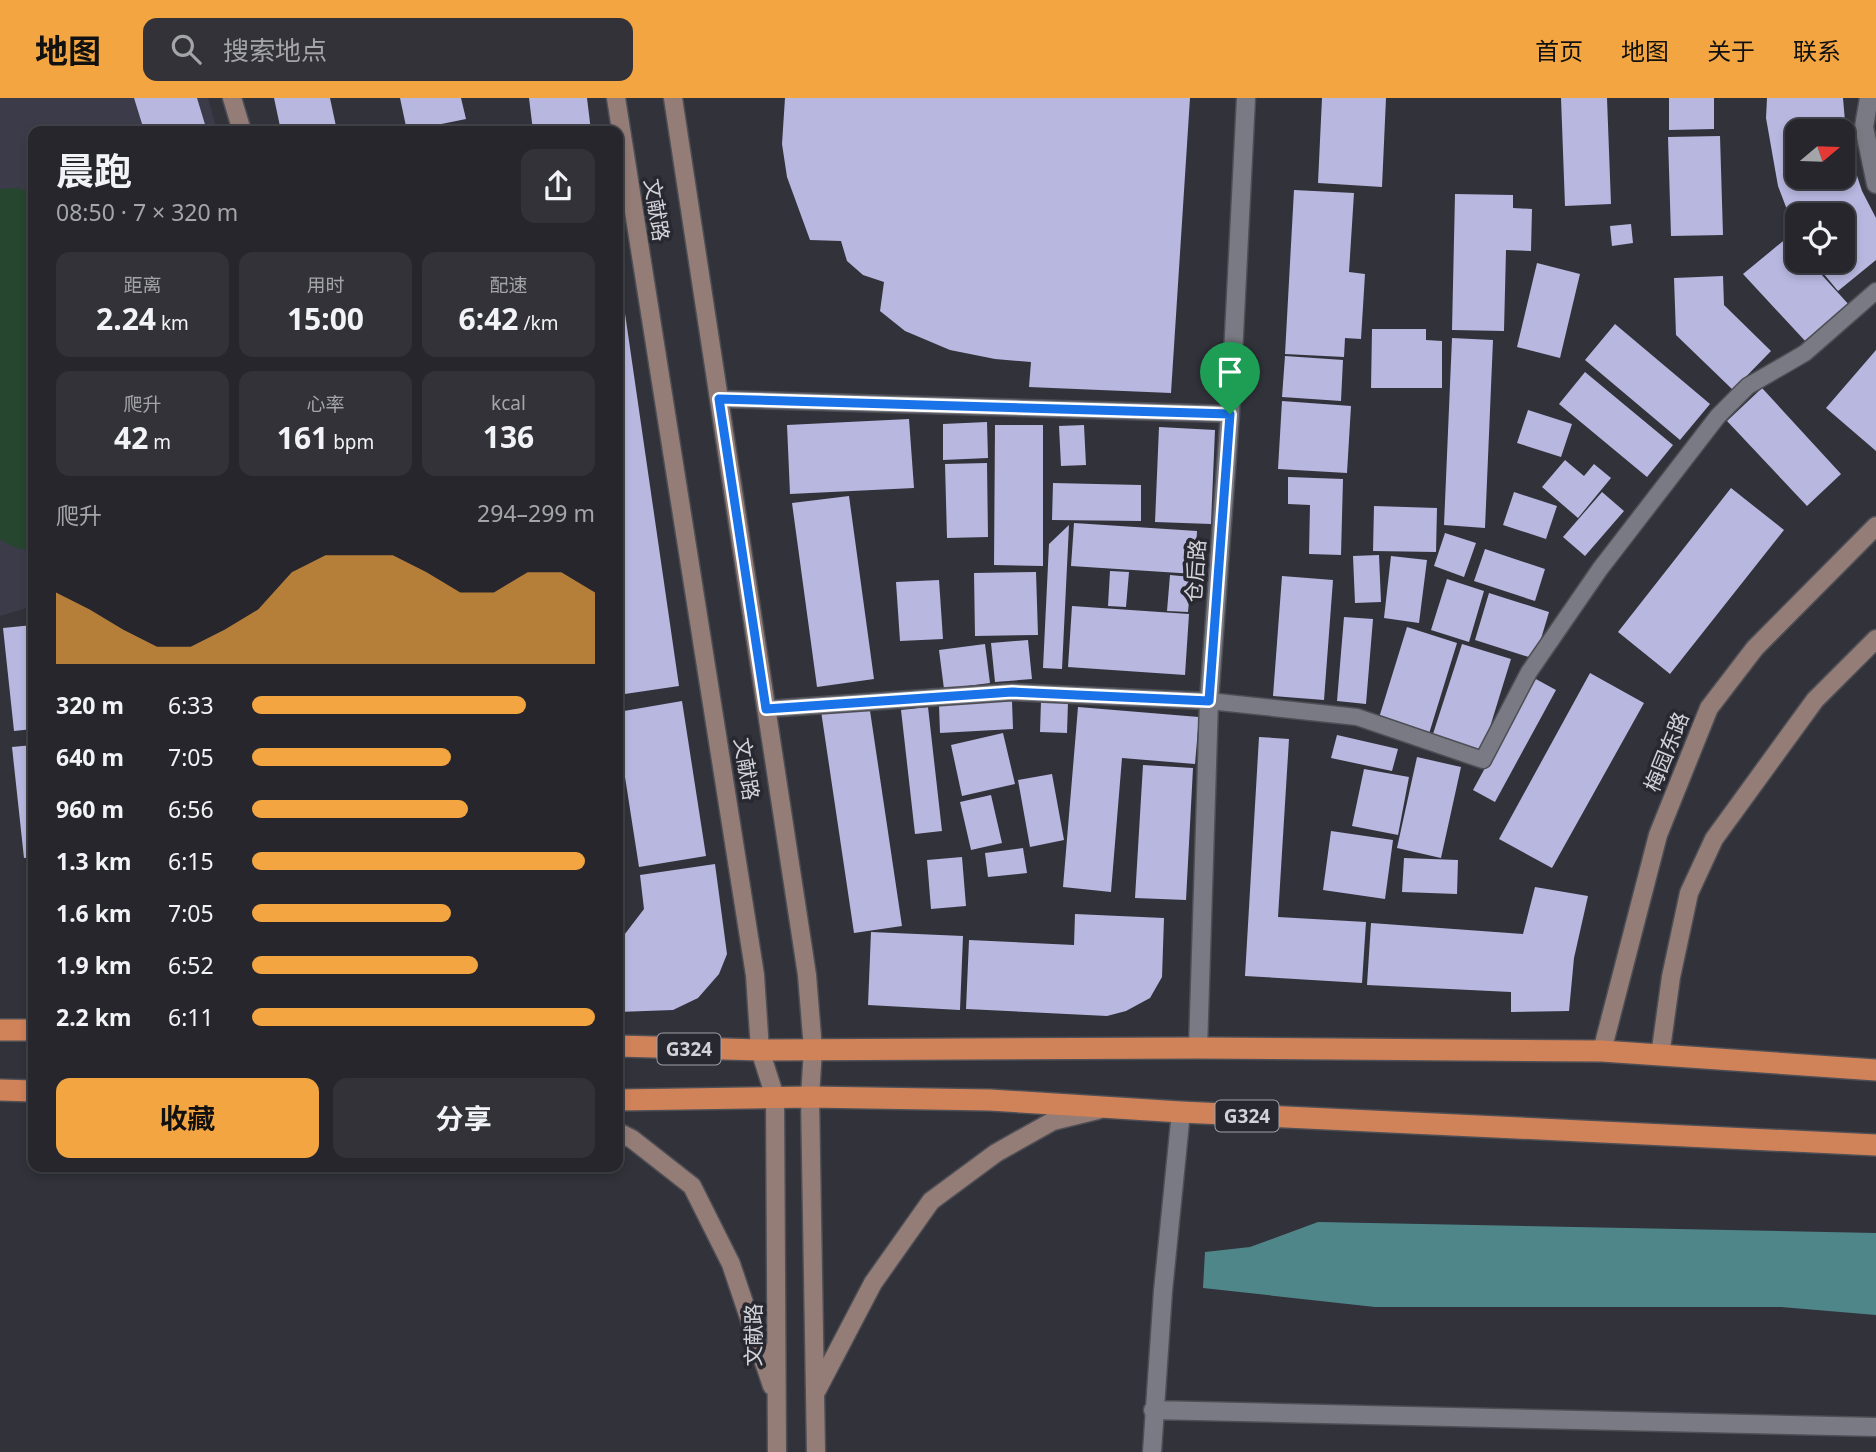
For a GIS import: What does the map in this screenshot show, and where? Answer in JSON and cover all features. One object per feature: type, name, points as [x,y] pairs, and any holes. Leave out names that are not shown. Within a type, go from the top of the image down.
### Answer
[{"type":"highway","points":[[0,1030],[28,1030]]},
{"type":"highway","name":"G324","points":[[623,1046],[760,1050],[1198,1048],[1602,1051],[1876,1070]]},
{"type":"highway","points":[[0,1090],[28,1091]]},
{"type":"highway","name":"G324","points":[[623,1100],[810,1097],[990,1100],[1181,1112],[1876,1145]]},
{"type":"main road","points":[[232,98],[240,126]]},
{"type":"main road","name":"文献路","points":[[616,98],[620,126]]},
{"type":"main road","name":"文献路","points":[[673,98],[807,975],[813,1049],[810,1097],[816,1452]]},
{"type":"main road","name":"文献路","points":[[623,142],[755,975],[760,1050],[775,1097],[777,1452]]},
{"type":"main road","name":"梅园东路","points":[[1602,1051],[1658,835],[1709,708],[1755,648],[1876,526]]},
{"type":"main road","points":[[1660,1056],[1671,977],[1689,892],[1714,839],[1815,700],[1876,639]]},
{"type":"main road","points":[[815,1393],[873,1283],[931,1201],[996,1153],[1053,1121],[1109,1108]]},
{"type":"main road","points":[[623,1134],[692,1186],[731,1264],[777,1399]]},
{"type":"street","name":"仓后路","points":[[1198,1048],[1209,701],[1230,414],[1245,98]]},
{"type":"street","points":[[1869,98],[1864,127],[1876,184]]},
{"type":"street","points":[[1152,1452],[1153,1410],[1181,1112]]},
{"type":"street","points":[[1153,1410],[1876,1427]]},
{"type":"lane","points":[[766,709],[1012,692],[1209,701],[1357,717],[1483,760],[1537,660],[1600,569],[1718,416],[1748,386],[1805,353],[1876,291]]},
{"type":"lane","points":[[719,399],[1230,414]]},
{"type":"shaded area","points":[[0,98],[208,98],[216,126],[28,126],[28,608],[0,616]]},
{"type":"green space","points":[[18,188],[28,191],[28,551],[11,546],[0,539],[0,189]]},
{"type":"water","points":[[1318,1222],[1876,1233],[1876,1315],[1781,1307],[1375,1307],[1203,1288],[1205,1252],[1250,1247]]},
{"type":"building","points":[[134,98],[197,98],[205,126],[143,126]]},
{"type":"building","points":[[274,98],[330,98],[336,126],[280,126]]},
{"type":"building","points":[[400,98],[461,98],[466,119],[432,126],[406,126]]},
{"type":"building","points":[[529,98],[587,98],[590,126],[532,126]]},
{"type":"building","points":[[785,98],[1190,98],[1171,393],[1029,387],[1031,362],[995,359],[950,350],[905,331],[880,311],[884,282],[863,275],[847,261],[841,241],[810,240],[787,177],[782,144]]},
{"type":"building","points":[[1322,98],[1386,98],[1382,187],[1318,183]]},
{"type":"building","points":[[1561,98],[1607,98],[1611,204],[1565,206]]},
{"type":"building","points":[[1669,98],[1714,98],[1714,129],[1669,130]]},
{"type":"building","points":[[1767,98],[1843,98],[1845,119],[1785,119],[1785,189],[1855,189],[1855,170],[1862,191],[1876,218],[1876,260],[1838,291],[1823,273],[1855,273],[1855,203],[1785,204],[1778,186],[1766,118]]},
{"type":"building","points":[[1720,136],[1723,235],[1671,236],[1668,137]]},
{"type":"building","points":[[1294,190],[1354,193],[1349,272],[1365,274],[1361,339],[1345,338],[1344,357],[1285,354]]},
{"type":"building","points":[[1455,194],[1513,195],[1513,208],[1532,209],[1531,251],[1506,250],[1504,331],[1452,330]]},
{"type":"building","points":[[1631,224],[1633,243],[1612,246],[1610,226]]},
{"type":"building","points":[[1785,239],[1785,273],[1820,273],[1851,307],[1807,343],[1743,274]]},
{"type":"building","points":[[1537,263],[1580,274],[1560,358],[1517,347]]},
{"type":"building","points":[[1723,276],[1724,305],[1771,351],[1733,390],[1676,335],[1674,278]]},
{"type":"building","points":[[623,300],[679,686],[623,694]]},
{"type":"building","points":[[1615,324],[1710,404],[1680,440],[1585,360]]},
{"type":"building","points":[[1372,329],[1426,329],[1426,340],[1442,341],[1442,388],[1371,388]]},
{"type":"building","points":[[1452,338],[1493,340],[1485,528],[1444,525]]},
{"type":"building","points":[[1876,350],[1876,451],[1826,408]]},
{"type":"building","points":[[1285,356],[1343,360],[1341,401],[1282,397]]},
{"type":"building","points":[[1585,372],[1673,445],[1647,477],[1559,404]]},
{"type":"building","points":[[1762,388],[1841,474],[1807,506],[1727,421]]},
{"type":"building","points":[[1282,401],[1351,406],[1347,473],[1278,469]]},
{"type":"building","points":[[1528,410],[1572,424],[1561,457],[1517,443]]},
{"type":"building","points":[[909,419],[914,488],[790,494],[787,425]]},
{"type":"building","points":[[987,422],[988,458],[943,460],[943,424]]},
{"type":"building","points":[[995,425],[1043,425],[1043,566],[994,565]]},
{"type":"building","points":[[1084,425],[1086,465],[1061,466],[1059,426]]},
{"type":"building","points":[[1159,427],[1215,430],[1211,524],[1155,522]]},
{"type":"building","points":[[1565,460],[1584,476],[1594,464],[1611,478],[1578,518],[1542,487]]},
{"type":"building","points":[[987,463],[988,537],[947,538],[945,464]]},
{"type":"building","points":[[1288,477],[1343,479],[1341,555],[1309,554],[1310,505],[1288,504]]},
{"type":"building","points":[[1053,483],[1141,485],[1141,521],[1052,520]]},
{"type":"building","points":[[1731,488],[1784,530],[1670,674],[1618,632]]},
{"type":"building","points":[[1514,492],[1557,506],[1546,539],[1503,525]]},
{"type":"building","points":[[1602,492],[1624,511],[1585,556],[1563,537]]},
{"type":"building","points":[[849,496],[874,679],[817,687],[792,503]]},
{"type":"building","points":[[1374,506],[1437,508],[1436,552],[1373,551]]},
{"type":"building","points":[[1074,523],[1197,531],[1195,574],[1071,566]]},
{"type":"building","points":[[1069,525],[1062,669],[1043,668],[1049,544]]},
{"type":"building","points":[[1445,533],[1476,543],[1464,577],[1434,566]]},
{"type":"building","points":[[1485,549],[1545,569],[1535,601],[1474,581]]},
{"type":"building","points":[[1379,555],[1381,602],[1355,603],[1353,556]]},
{"type":"building","points":[[1391,556],[1427,560],[1419,623],[1384,618]]},
{"type":"building","points":[[1110,571],[1129,572],[1126,607],[1108,606]]},
{"type":"building","points":[[1036,572],[1038,635],[975,636],[974,573]]},
{"type":"building","points":[[1170,575],[1191,577],[1188,612],[1167,611]]},
{"type":"building","points":[[1282,576],[1333,580],[1324,700],[1273,696]]},
{"type":"building","points":[[1447,579],[1484,591],[1469,642],[1431,630]]},
{"type":"building","points":[[939,580],[943,639],[900,641],[896,582]]},
{"type":"building","points":[[1489,593],[1549,612],[1535,659],[1475,640]]},
{"type":"building","points":[[1072,606],[1189,614],[1185,675],[1068,667]]},
{"type":"building","points":[[1344,617],[1373,619],[1366,704],[1337,701]]},
{"type":"building","points":[[28,626],[28,730],[14,731],[3,628]]},
{"type":"building","points":[[1407,627],[1457,643],[1428,737],[1378,721]]},
{"type":"building","points":[[1028,640],[1032,679],[995,682],[991,643]]},
{"type":"building","points":[[985,644],[990,683],[944,689],[939,650]]},
{"type":"building","points":[[1462,644],[1511,659],[1482,753],[1432,737]]},
{"type":"building","points":[[1590,673],[1644,703],[1552,868],[1499,839]]},
{"type":"building","points":[[1534,678],[1556,690],[1495,802],[1473,790]]},
{"type":"building","points":[[682,701],[706,856],[639,867],[623,764],[623,711]]},
{"type":"building","points":[[1012,701],[1013,729],[940,733],[939,705]]},
{"type":"building","points":[[1041,701],[1068,702],[1067,733],[1040,732]]},
{"type":"building","points":[[869,704],[902,926],[854,933],[821,711]]},
{"type":"building","points":[[928,707],[942,831],[915,834],[901,710]]},
{"type":"building","points":[[1078,707],[1199,717],[1195,764],[1122,758],[1111,892],[1063,887]]},
{"type":"building","points":[[1003,733],[1015,784],[962,796],[951,745]]},
{"type":"building","points":[[1337,735],[1398,749],[1392,771],[1331,758]]},
{"type":"building","points":[[1259,737],[1289,739],[1278,917],[1366,922],[1362,983],[1245,976]]},
{"type":"building","points":[[28,745],[28,858],[24,858],[12,747]]},
{"type":"building","points":[[1417,757],[1461,767],[1441,858],[1397,848]]},
{"type":"building","points":[[1143,765],[1193,768],[1186,900],[1135,898]]},
{"type":"building","points":[[1364,769],[1409,777],[1398,835],[1352,826]]},
{"type":"building","points":[[1052,774],[1064,840],[1030,847],[1018,780]]},
{"type":"building","points":[[991,795],[1002,843],[971,850],[960,802]]},
{"type":"building","points":[[1331,831],[1393,840],[1385,899],[1323,890]]},
{"type":"building","points":[[1023,848],[1027,873],[988,877],[985,853]]},
{"type":"building","points":[[962,857],[966,906],[931,909],[927,860]]},
{"type":"building","points":[[1404,858],[1458,860],[1457,894],[1402,892]]},
{"type":"building","points":[[715,864],[727,954],[719,974],[698,998],[673,1010],[623,1012],[623,936],[644,909],[640,875]]},
{"type":"building","points":[[1535,887],[1588,896],[1574,958],[1569,1011],[1511,1012],[1511,992],[1367,985],[1371,923],[1523,934]]},
{"type":"building","points":[[1075,914],[1164,918],[1162,977],[1150,998],[1126,1011],[1107,1016],[966,1009],[969,940],[1074,945]]},
{"type":"building","points":[[871,932],[963,936],[960,1010],[868,1005]]},
{"type":"route","points":[[719,399],[1230,414],[1209,701],[1012,692],[804,704],[766,709],[719,399]]}]
